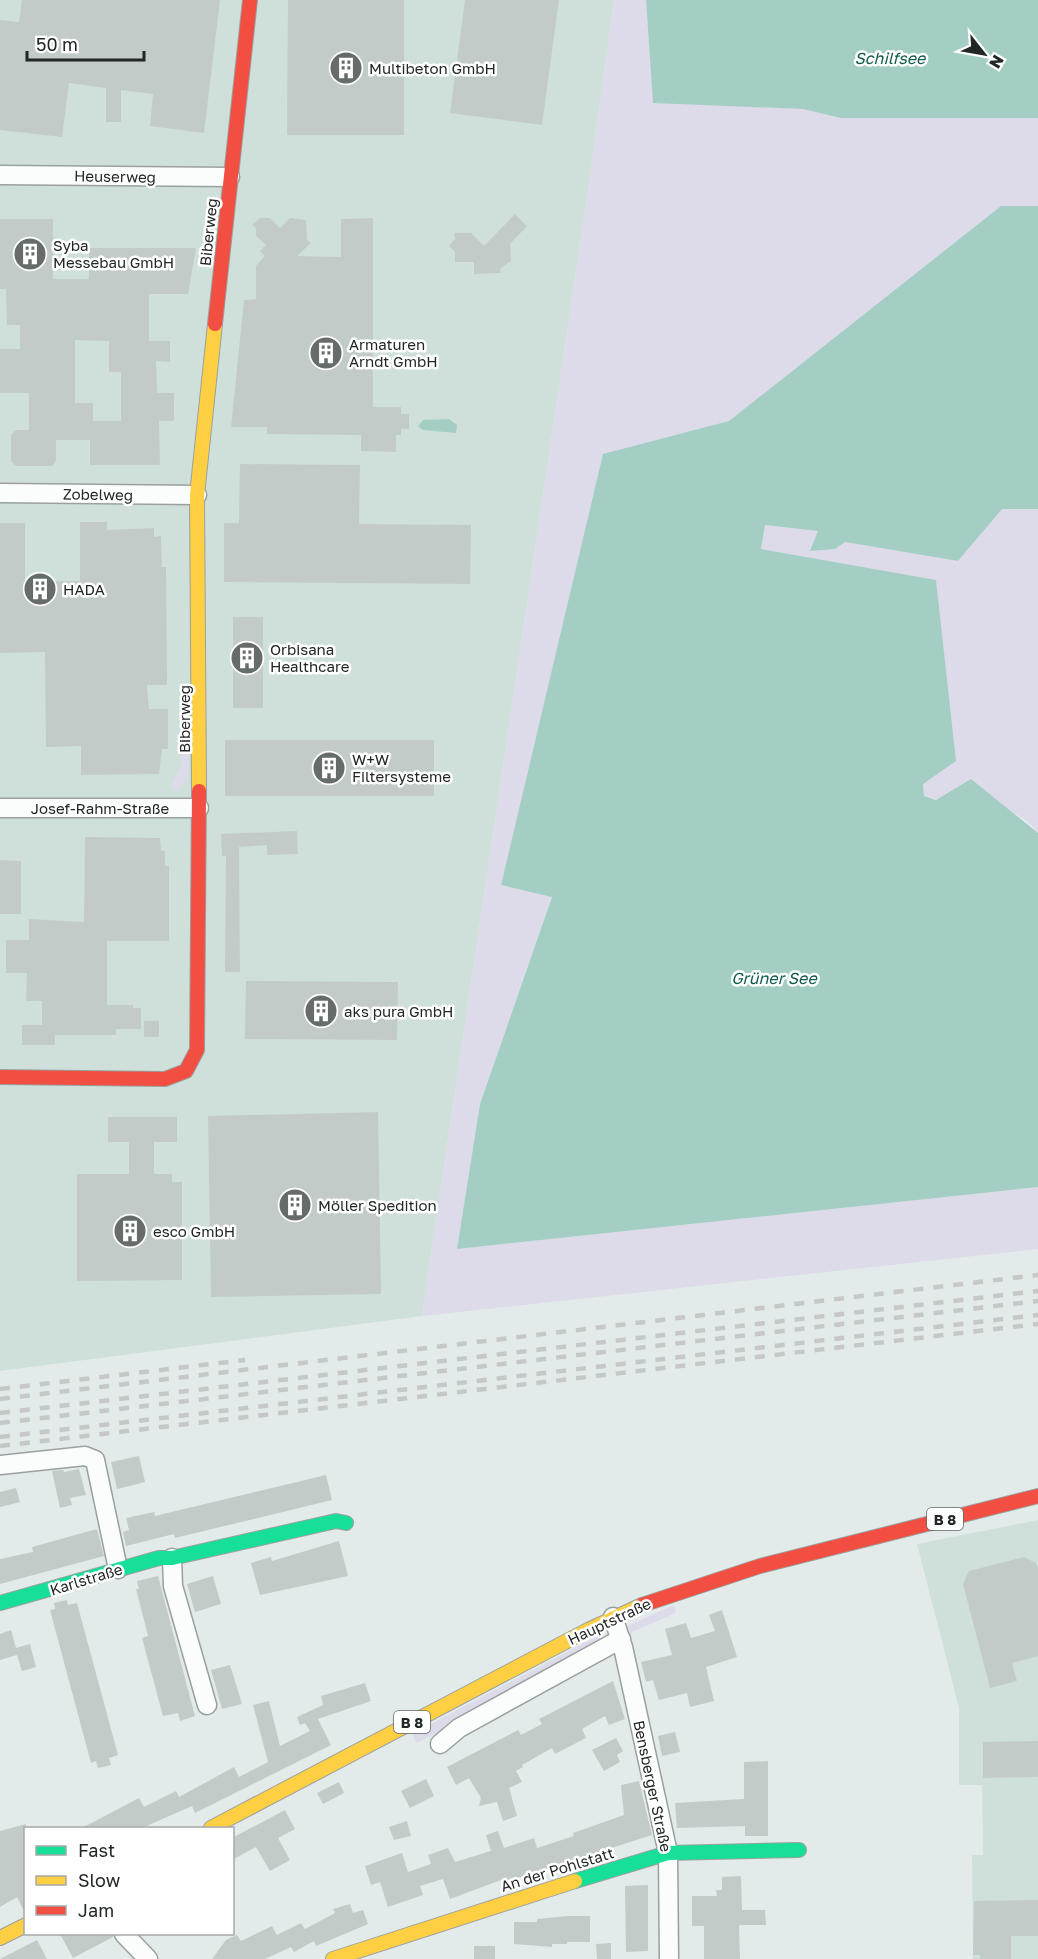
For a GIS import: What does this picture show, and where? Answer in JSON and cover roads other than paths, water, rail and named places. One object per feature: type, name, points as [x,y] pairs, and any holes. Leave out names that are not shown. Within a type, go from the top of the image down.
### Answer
[{"type":"street","name":"Biberweg","points":[[0,1077],[165,1079],[186,1071],[197,1050],[199,808],[197,495],[250,0]]},
{"type":"street","name":"Heuserweg","points":[[0,175],[230,177]]},
{"type":"street","name":"Zobelweg","points":[[0,493],[197,495]]},
{"type":"street","name":"Josef-Rahm-Straße","points":[[0,808],[199,808]]},
{"type":"street","points":[[0,1465],[86,1456],[95,1460],[118,1569]]},
{"type":"street","name":"Hauptstraße","points":[[213,1827],[613,1617],[655,1599],[724,1576],[1038,1496]]},
{"type":"street","name":"Karlstraße","points":[[0,1603],[159,1558],[172,1558],[336,1521],[346,1523]]},
{"type":"street","points":[[172,1558],[173,1586],[207,1705]]},
{"type":"street","name":"Bensberger Straße","points":[[613,1617],[621,1639],[668,1853],[669,1959]]},
{"type":"street","name":"Hauptstraße","points":[[440,1744],[459,1728],[621,1639]]},
{"type":"street","name":"An der Pohlstatt","points":[[333,1959],[508,1900],[668,1853],[799,1850]]},
{"type":"street","points":[[0,1938],[24,1926]]},
{"type":"street","points":[[125,1935],[148,1959]]},
{"type":"water","name":"Schilfsee","points":[[646,0],[1038,0],[1038,118],[841,118],[803,109],[653,103]]},
{"type":"water","name":"Grüner See","points":[[1001,206],[1038,206],[1038,509],[1002,509],[958,561],[845,542],[835,549],[810,551],[818,531],[765,525],[761,549],[936,580],[956,761],[923,784],[924,796],[936,800],[971,779],[1038,833],[1038,1187],[457,1249],[480,1104],[552,897],[501,885],[603,454],[729,421]]},
{"type":"water","points":[[449,419],[457,425],[456,433],[423,430],[418,426],[423,420]]},
{"type":"railway","points":[[0,1399],[1038,1275]]},
{"type":"railway","points":[[0,1413],[1038,1291]]},
{"type":"railway","points":[[0,1423],[1038,1301]]},
{"type":"railway","points":[[0,1437],[1038,1315]]},
{"type":"railway","points":[[0,1446],[1038,1324]]},
{"type":"railway","points":[[0,1389],[245,1360]]},
{"type":"place","name":"Multibeton GmbH","points":[[346,68]]},
{"type":"place","name":"Syba Messebau GmbH","points":[[30,254]]},
{"type":"place","name":"Armaturen Arndt GmbH","points":[[326,353]]},
{"type":"place","name":"HADA","points":[[40,589]]},
{"type":"place","name":"Orbisana Healthcare","points":[[247,658]]},
{"type":"place","name":"W+W Filtersysteme","points":[[329,768]]},
{"type":"place","name":"aks pura GmbH","points":[[321,1011]]},
{"type":"place","name":"Möller Spedition","points":[[295,1205]]},
{"type":"place","name":"esco GmbH","points":[[130,1231]]}]
